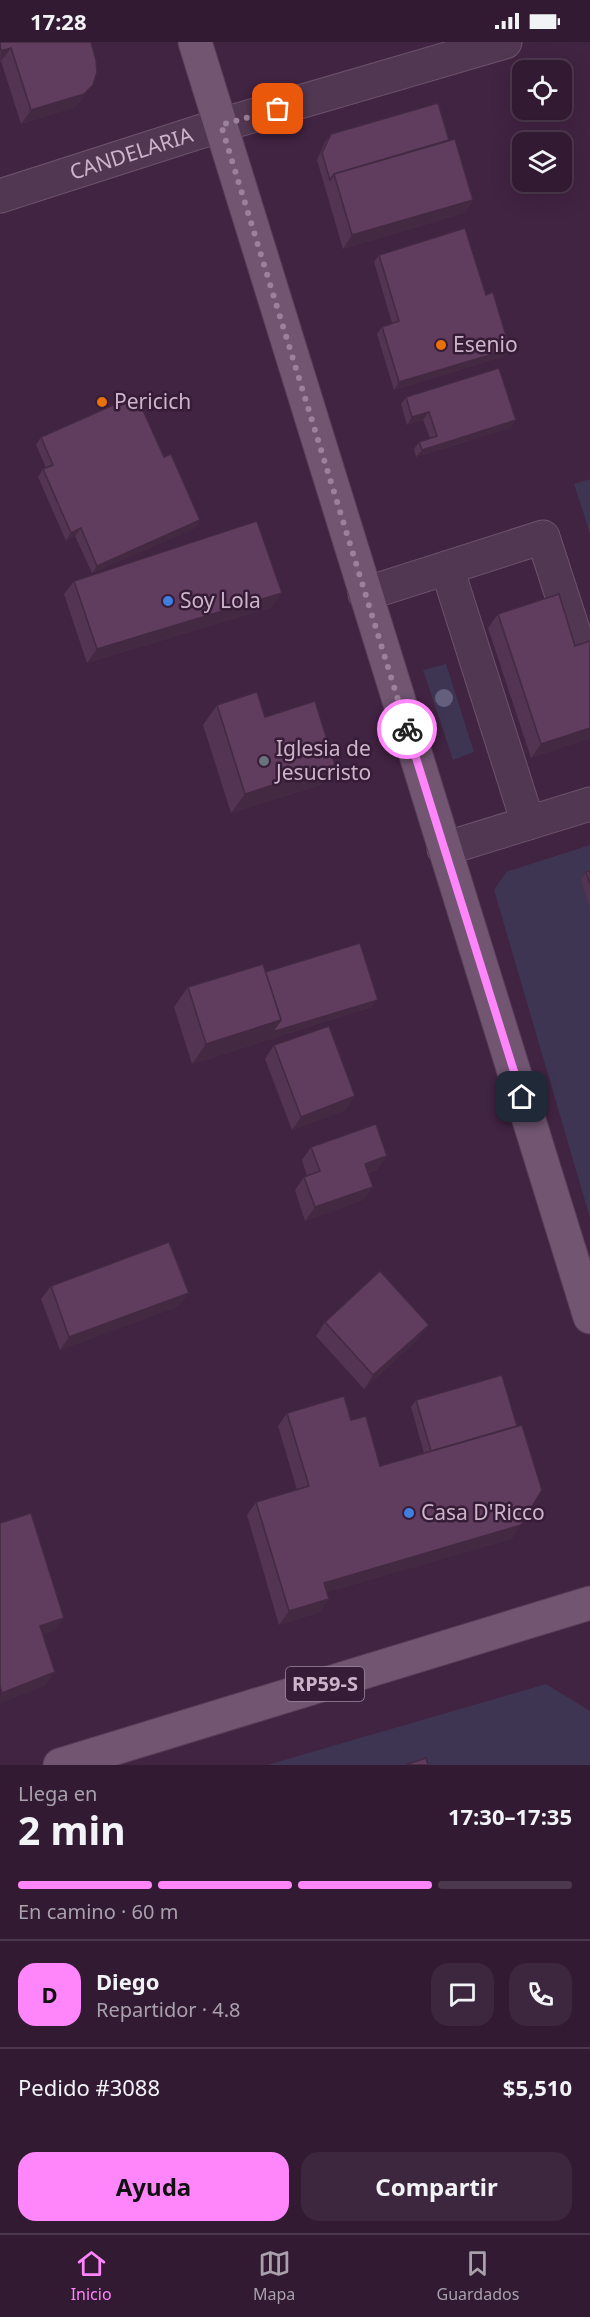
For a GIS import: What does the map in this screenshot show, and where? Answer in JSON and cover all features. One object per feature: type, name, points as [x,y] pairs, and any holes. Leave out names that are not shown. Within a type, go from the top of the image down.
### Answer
[{"type":"main road","points":[[195,42],[590,1317]]},
{"type":"main road","name":"RP59-S","points":[[60,1765],[590,1603]]},
{"type":"street","name":"CANDELARIA","points":[[0,196],[221,125],[505,42]]},
{"type":"street","points":[[365,594],[543,537],[590,682]]},
{"type":"street","points":[[447,568],[528,823]]},
{"type":"street","points":[[444,849],[590,804]]},
{"type":"shaded area","points":[[590,479],[590,526],[588,527],[574,484]]},
{"type":"shaded area","points":[[446,664],[474,752],[453,760],[423,670]]},
{"type":"shaded area","points":[[590,845],[590,1218],[494,890],[506,872]]},
{"type":"shaded area","points":[[546,1684],[590,1711],[590,1765],[267,1765]]},
{"type":"building","points":[[0,42],[91,42],[97,72],[93,85],[84,94],[31,110],[11,48],[1,51]]},
{"type":"building","points":[[438,103],[449,140],[334,174],[330,180],[322,153],[331,134]]},
{"type":"building","points":[[455,139],[473,200],[352,235],[334,174]]},
{"type":"building","points":[[465,228],[486,295],[493,292],[510,349],[399,382],[382,327],[399,321],[379,255]]},
{"type":"building","points":[[499,368],[516,420],[422,450],[419,442],[437,436],[429,412],[412,417],[406,397]]},
{"type":"building","points":[[136,395],[164,457],[171,454],[200,520],[97,566],[81,528],[71,533],[43,469],[53,465],[41,437]]},
{"type":"building","name":"Soy Lola","points":[[257,521],[282,593],[97,649],[74,581]]},
{"type":"building","points":[[559,594],[575,646],[590,641],[590,728],[541,744],[498,614]]},
{"type":"building","name":"Iglesia de Jesucristo","points":[[257,692],[265,717],[315,701],[335,765],[245,794],[217,705]]},
{"type":"building","points":[[590,871],[590,884],[586,872]]},
{"type":"building","points":[[360,943],[378,1000],[272,1032],[281,1020],[265,972]]},
{"type":"building","points":[[263,964],[281,1020],[206,1044],[188,987]]},
{"type":"building","points":[[329,1026],[355,1096],[301,1117],[274,1045]]},
{"type":"building","points":[[376,1124],[387,1156],[365,1164],[373,1187],[315,1207],[304,1177],[320,1171],[311,1147]]},
{"type":"building","points":[[169,1242],[189,1293],[69,1337],[51,1286]]},
{"type":"building","points":[[380,1271],[429,1325],[373,1375],[325,1322]]},
{"type":"building","points":[[502,1375],[517,1426],[431,1451],[416,1400]]},
{"type":"building","name":"Casa D'Ricco","points":[[344,1396],[351,1420],[366,1416],[380,1466],[522,1425],[542,1490],[521,1525],[324,1583],[329,1599],[289,1611],[256,1502],[309,1486],[287,1413]]},
{"type":"building","points":[[31,1513],[64,1618],[40,1626],[55,1672],[2,1693],[0,1686],[0,1523]]},
{"type":"building","points":[[426,1758],[428,1765],[405,1765]]},
{"type":"way so far","points":[[278,109],[221,125],[407,729]]},
{"type":"place","name":"Esenio","points":[[441,345]]},
{"type":"place","name":"Pericich","points":[[102,402]]},
{"type":"place","name":"Soy Lola","points":[[168,601]]},
{"type":"place","name":"Iglesia de Jesucristo","points":[[264,761]]},
{"type":"place","name":"Casa D'Ricco","points":[[409,1513]]},
{"type":"route","points":[[407,729],[522,1097]]}]
